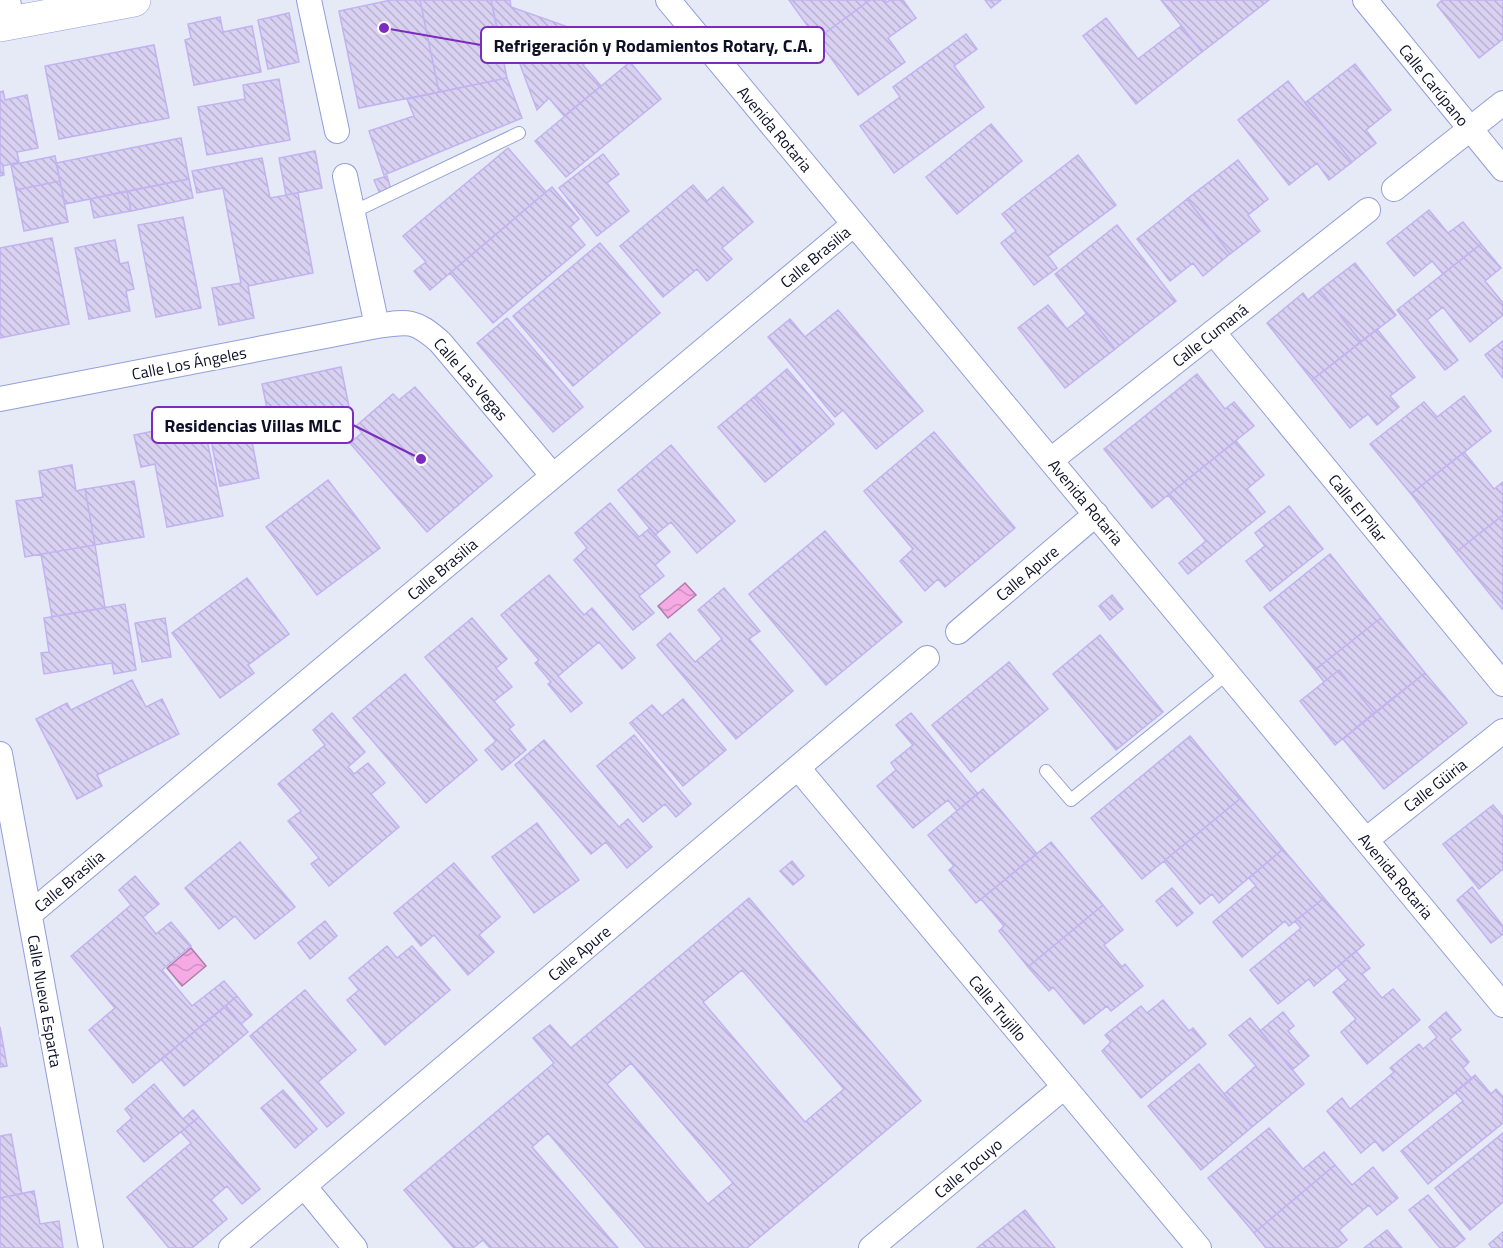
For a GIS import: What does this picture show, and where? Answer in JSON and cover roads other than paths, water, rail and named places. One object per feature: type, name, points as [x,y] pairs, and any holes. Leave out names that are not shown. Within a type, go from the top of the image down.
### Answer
[{"type":"street","points":[[7,16],[134,0]]},
{"type":"street","points":[[309,0],[337,131]]},
{"type":"street","name":"Avenida Rotaria","points":[[668,0],[1503,1005]]},
{"type":"street","name":"Calle Carúpano","points":[[1365,0],[1503,169]]},
{"type":"street","points":[[1394,189],[1503,103]]},
{"type":"street","points":[[345,176],[377,326]]},
{"type":"street","name":"Calle Cumaná","points":[[1051,460],[1368,210]]},
{"type":"street","name":"Calle Brasilia","points":[[30,914],[854,224]]},
{"type":"street","name":"Calle Las Vegas","points":[[377,326],[411,323],[430,333],[554,476]]},
{"type":"street","name":"Calle Los Ángeles","points":[[0,399],[377,326]]},
{"type":"street","name":"Calle El Pilar","points":[[1213,332],[1503,684]]},
{"type":"street","name":"Calle Apure","points":[[958,632],[1096,514]]},
{"type":"street","name":"Calle Apure","points":[[231,1248],[927,658]]},
{"type":"street","name":"Calle Güiria","points":[[1366,840],[1503,731]]},
{"type":"street","name":"Calle Nueva Esparta","points":[[0,754],[91,1248]]},
{"type":"street","name":"Calle Trujillo","points":[[798,768],[1199,1248]]},
{"type":"street","name":"Calle Tocuyo","points":[[871,1248],[1065,1087]]},
{"type":"street","points":[[304,1186],[355,1248]]},
{"type":"lane","points":[[353,212],[519,133]]},
{"type":"lane","points":[[1046,771],[1071,800],[1228,673]]},
{"type":"water","points":[[685,583],[696,595],[668,618],[658,606]]},
{"type":"water","points":[[191,948],[206,966],[182,986],[167,968]]},
{"type":"place","name":"Refrigeración y Rodamientos Rotary, C.A.","points":[[384,28]]},
{"type":"place","name":"Residencias Villas MLC","points":[[421,459]]}]
